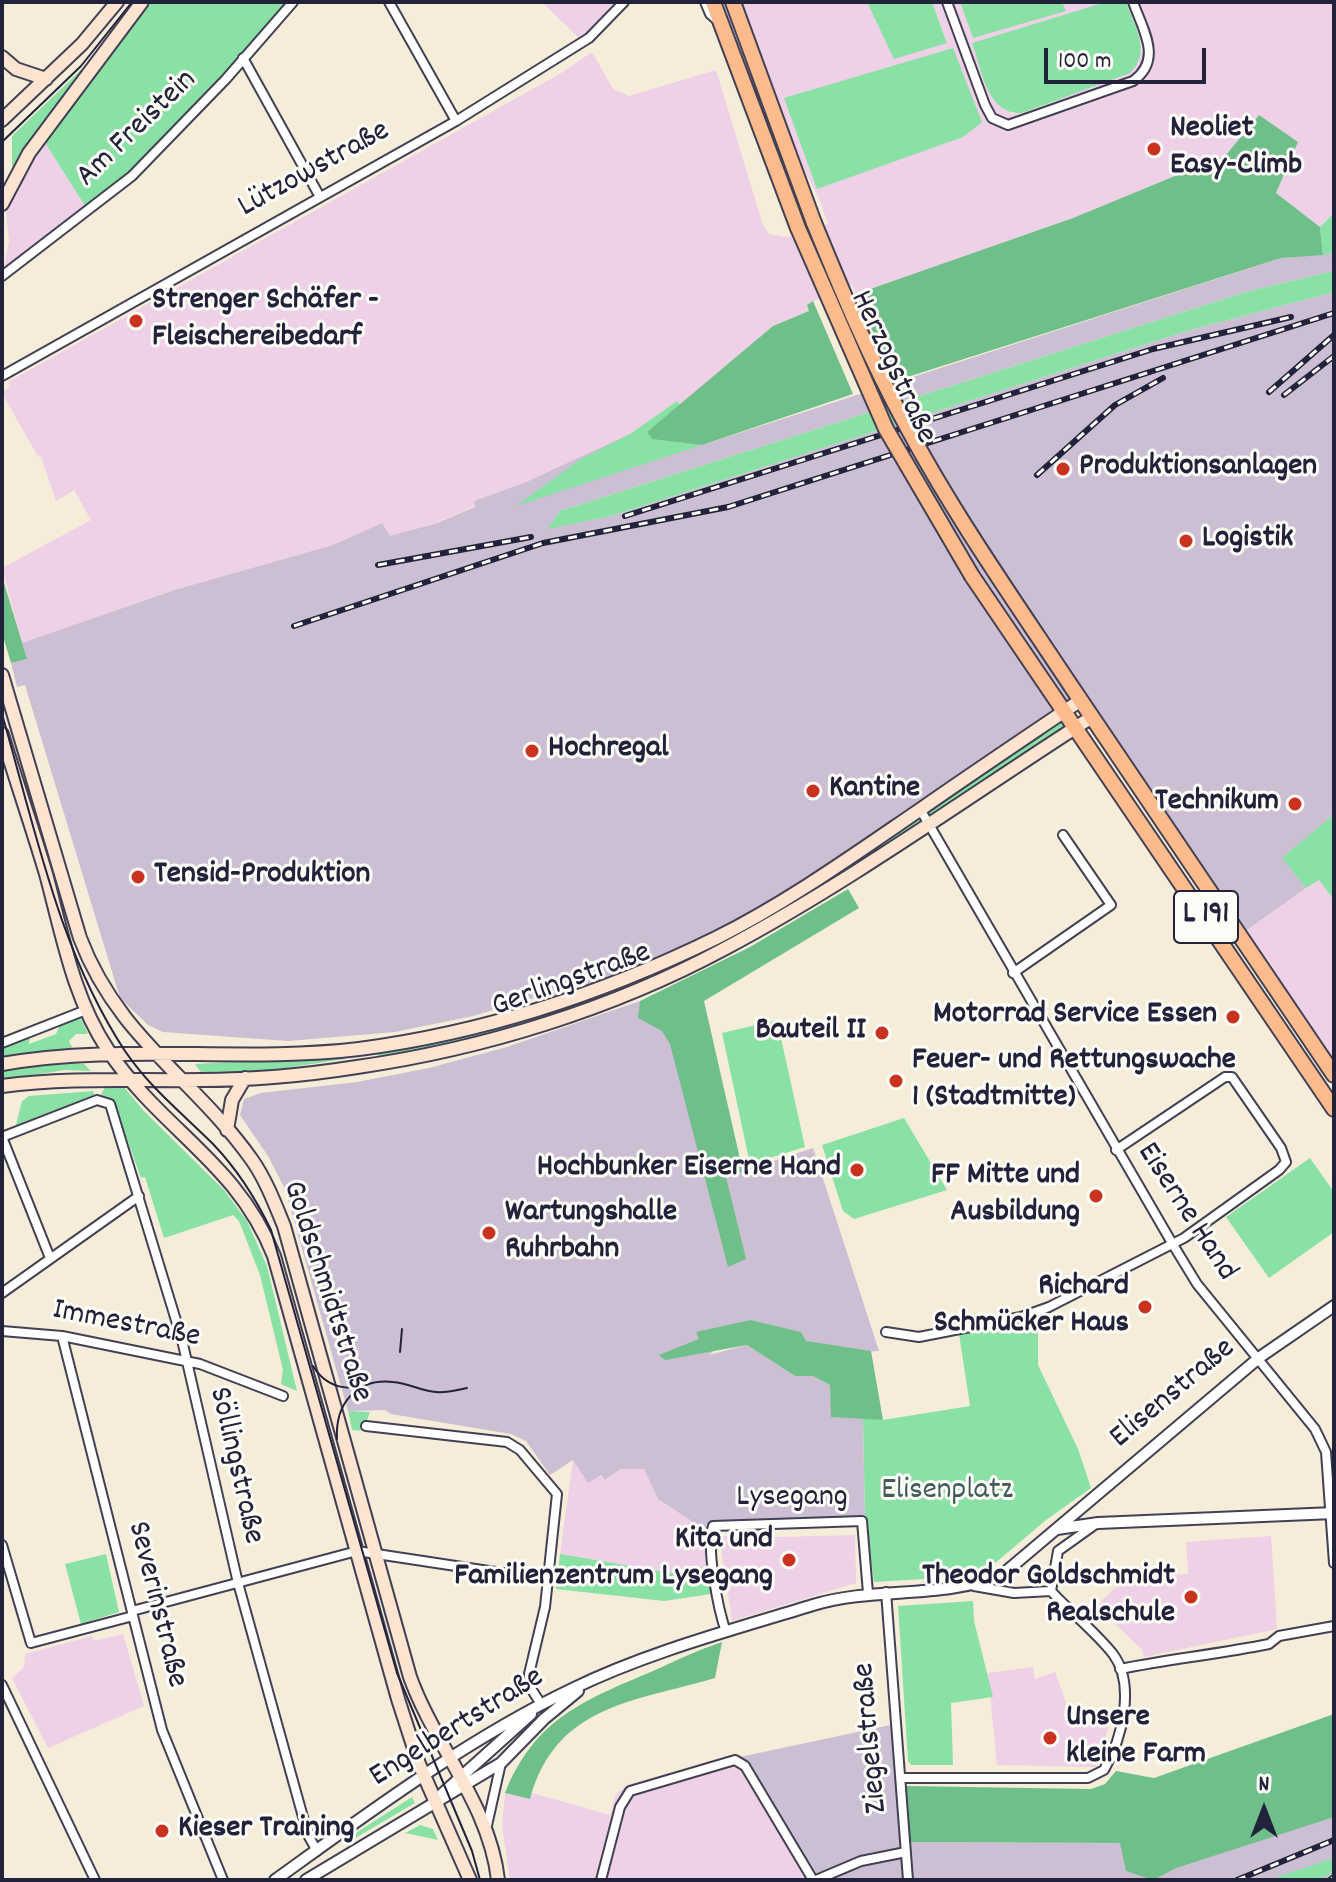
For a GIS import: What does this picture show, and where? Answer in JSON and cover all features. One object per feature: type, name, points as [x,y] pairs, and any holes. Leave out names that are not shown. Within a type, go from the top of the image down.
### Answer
[{"type":"main road","points":[[2,120],[46,79],[117,2]]},
{"type":"main road","points":[[2,204],[29,153],[142,2]]},
{"type":"main road","name":"Herzogstraße","points":[[713,2],[798,228],[861,378],[893,443],[972,576],[1076,728]]},
{"type":"main road","name":"Herzogstraße","points":[[733,2],[814,223],[853,316],[905,422],[967,529],[1092,717]]},
{"type":"main road","points":[[2,57],[16,69],[46,79]]},
{"type":"main road","name":"Goldschmidtstraße","points":[[2,675],[88,959],[112,1005],[253,1161],[284,1226],[413,1686],[486,1831],[498,1880]]},
{"type":"main road","name":"Gerlingstraße","points":[[2,1064],[110,1053],[278,1054],[356,1049],[432,1037],[529,1012],[620,980],[716,937],[808,884],[1081,700]]},
{"type":"main road","name":"Gerlingstraße","points":[[2,1086],[62,1078],[245,1078],[361,1067],[446,1050],[574,1013],[722,950],[928,825],[1092,717]]},
{"type":"main road","name":"L 191","points":[[1092,717],[1334,1075]]},
{"type":"main road","name":"L 191","points":[[1076,728],[1334,1109]]},
{"type":"main road","name":"Goldschmidtstraße","points":[[2,734],[6,758],[86,1010],[110,1053],[129,1078],[235,1185],[264,1229],[398,1699],[425,1778],[470,1880]]},
{"type":"main road","points":[[227,1130],[232,1100],[245,1078]]},
{"type":"street","name":"Am Freistein","points":[[2,276],[132,176],[293,2]]},
{"type":"street","points":[[389,2],[456,121]]},
{"type":"street","name":"Lützowstraße","points":[[2,376],[456,121],[589,38],[624,2]]},
{"type":"street","points":[[705,2],[710,14],[722,25]]},
{"type":"street","points":[[947,2],[985,105],[992,118],[1008,125],[1133,81],[1145,73],[1150,48],[1133,2]]},
{"type":"street","points":[[243,58],[320,197]]},
{"type":"street","points":[[2,365],[18,366]]},
{"type":"street","points":[[6,758],[25,752]]},
{"type":"street","name":"Eiserne Hand","points":[[920,809],[1116,1150],[1197,1284],[1260,1357],[1315,1429],[1326,1452],[1334,1563]]},
{"type":"street","points":[[1013,973],[1111,905],[1063,835]]},
{"type":"street","points":[[2,1043],[86,1010]]},
{"type":"street","points":[[886,1332],[919,1337],[1035,1313],[1172,1243],[1205,1223],[1286,1162],[1281,1148],[1232,1077],[1225,1077],[1116,1150]]},
{"type":"street","name":"Söllingstraße","points":[[2,1137],[97,1100],[110,1104],[187,1361],[238,1583],[308,1835],[317,1851]]},
{"type":"street","points":[[2,1137],[50,1258]]},
{"type":"street","points":[[2,1293],[139,1196]]},
{"type":"street","name":"Elisenstraße","points":[[1053,1530],[1260,1357],[1334,1306]]},
{"type":"street","name":"Immestraße","points":[[2,1331],[62,1336],[187,1361],[283,1396]]},
{"type":"street","name":"Severinstraße","points":[[62,1336],[165,1738],[223,1880]]},
{"type":"street","points":[[366,1426],[507,1442],[520,1450],[557,1494],[548,1580],[529,1674],[530,1687],[541,1704],[461,1781]]},
{"type":"street","points":[[974,1586],[1003,1574],[1053,1530],[1098,1523],[1332,1513]]},
{"type":"street","name":"Lysegang","points":[[726,1632],[713,1559],[713,1526],[862,1521],[868,1593]]},
{"type":"street","points":[[1051,1591],[1058,1551],[1098,1523]]},
{"type":"street","points":[[2,1545],[31,1643],[357,1551],[548,1580]]},
{"type":"street","points":[[901,1778],[1097,1776],[1109,1762],[1123,1715],[1124,1692],[1120,1669],[1113,1654],[1051,1591],[1014,1593],[974,1586]]},
{"type":"street","name":"Engelbertstraße","points":[[275,1880],[450,1760],[541,1704],[590,1681],[726,1632],[832,1600],[868,1593],[933,1592],[974,1586]]},
{"type":"street","name":"Ziegelstraße","points":[[886,1592],[908,1880]]},
{"type":"street","points":[[1120,1669],[1179,1657],[1208,1657],[1269,1644],[1279,1636],[1334,1626]]},
{"type":"street","name":"Engelbertstraße","points":[[307,1880],[435,1802],[461,1781],[501,1763],[544,1719],[590,1681]]},
{"type":"street","points":[[2,1685],[95,1880]]},
{"type":"street","points":[[601,1880],[620,1807],[630,1791],[735,1760],[745,1766],[814,1880],[861,1861],[906,1852]]},
{"type":"street","points":[[486,1831],[501,1763]]},
{"type":"shaded area","points":[[542,2],[623,2],[582,41]]},
{"type":"shaded area","points":[[714,2],[867,2],[894,58],[947,42],[932,2],[960,2],[973,38],[1065,10],[1062,2],[1106,2],[1070,14],[1010,114],[1023,113],[1129,73],[1143,49],[1126,2],[1334,2],[1334,213],[1320,227],[1276,193],[1298,142],[1259,116],[1227,155],[1073,218],[856,294],[852,285],[813,301],[807,305],[809,311],[773,326],[681,406],[677,401],[630,434],[526,482],[474,501],[475,506],[438,522],[390,537],[382,523],[333,545],[173,590],[22,643],[2,568],[91,520],[74,490],[56,501],[41,457],[2,393],[10,386],[8,382],[563,72],[592,52],[613,89],[629,96],[716,70],[763,225],[769,234],[788,237],[828,224],[818,196]]},
{"type":"shaded area","points":[[42,138],[87,209],[3,274],[9,241],[5,203]]},
{"type":"shaded area","points":[[1334,253],[1334,271],[1249,291],[560,511],[548,528],[611,516],[1190,330],[1334,292],[1334,814],[1283,858],[1306,888],[1240,935],[1081,700],[940,796],[716,937],[569,998],[538,997],[473,1016],[395,1032],[288,1041],[163,1032],[148,1025],[120,998],[25,685],[17,687],[11,663],[27,659],[22,643],[174,590],[333,545],[382,523],[390,536],[437,523],[475,507],[474,501],[526,482],[630,434],[702,445],[1281,258]]},
{"type":"shaded area","points":[[1319,879],[1334,900],[1334,1071],[1240,935]]},
{"type":"shaded area","points":[[640,1001],[663,1016],[680,1034],[706,1183],[813,1148],[879,1351],[861,1352],[806,1341],[800,1332],[751,1320],[709,1355],[747,1345],[795,1376],[813,1376],[830,1385],[832,1416],[863,1418],[865,1519],[715,1522],[708,1532],[658,1499],[644,1469],[621,1469],[605,1480],[601,1475],[588,1483],[573,1460],[550,1475],[526,1441],[511,1434],[391,1414],[385,1410],[348,1411],[285,1189],[268,1156],[240,1115],[244,1099],[261,1093],[357,1082],[429,1068],[507,1047]]},
{"type":"shaded area","points":[[573,1460],[606,1480],[621,1469],[644,1469],[658,1499],[708,1532],[708,1566],[672,1573],[560,1554]]},
{"type":"shaded area","name":"Kita und Familienzentrum Lysegang","points":[[719,1535],[739,1538],[855,1535],[856,1583],[732,1621]]},
{"type":"shaded area","name":"Theodor Goldschmidt Realschule","points":[[1271,1536],[1277,1629],[1144,1657],[1142,1650],[1097,1606],[1116,1586],[1152,1584],[1152,1575],[1188,1574],[1186,1542]]},
{"type":"shaded area","points":[[123,1634],[144,1706],[48,1748],[12,1678],[24,1667],[25,1654],[92,1636],[94,1641]]},
{"type":"shaded area","name":"Unsere kleine Farm","points":[[1033,1667],[1035,1679],[1055,1672],[1068,1708],[1113,1711],[1097,1767],[997,1765],[988,1673]]},
{"type":"shaded area","points":[[895,1724],[906,1851],[813,1879],[740,1757]]},
{"type":"shaded area","points":[[731,1756],[740,1757],[811,1880],[510,1880],[502,1826],[505,1793],[530,1799],[532,1793],[610,1815],[615,1796],[626,1785]]},
{"type":"shaded area","points":[[1334,1800],[1334,1880],[819,1880],[832,1872],[907,1853],[909,1842],[1120,1843]]},
{"type":"green space","points":[[152,2],[291,2],[131,174],[87,209],[42,138]]},
{"type":"green space","points":[[867,2],[932,2],[947,43],[894,59]]},
{"type":"green space","points":[[960,2],[1062,2],[1066,11],[973,38]]},
{"type":"green space","points":[[1106,2],[1126,2],[1137,30],[1140,56],[1130,73],[1022,113],[1010,112],[993,99],[972,43]]},
{"type":"green space","points":[[953,48],[982,122],[963,137],[817,189],[784,98]]},
{"type":"green space","points":[[87,64],[12,168],[12,136]]},
{"type":"green space","points":[[1259,115],[1298,142],[1276,193],[1320,227],[1323,255],[1281,258],[895,381],[856,294],[1073,218],[1226,155]]},
{"type":"green space","points":[[1334,213],[1334,253],[1323,255],[1320,227]]},
{"type":"green space","points":[[1334,271],[1334,292],[1190,330],[611,516],[547,529],[560,511],[1249,291]]},
{"type":"green space","points":[[813,301],[853,394],[702,445],[652,439],[647,432],[773,326],[809,311],[807,305]]},
{"type":"green space","points":[[677,401],[681,406],[647,432],[652,439],[702,445],[516,506],[581,459],[630,434]]},
{"type":"green space","points":[[2,576],[27,659],[11,663],[2,633]]},
{"type":"green space","points":[[1064,712],[1075,728],[869,860],[709,950],[623,989],[558,1013],[394,1057],[381,1058],[374,1053],[470,1034],[719,942]]},
{"type":"green space","points":[[1334,814],[1334,900],[1319,880],[1306,888],[1282,858]]},
{"type":"green space","points":[[848,889],[859,908],[704,1001],[743,1172],[726,1177],[746,1259],[728,1267],[670,1044],[662,1031],[638,1018],[640,1001],[750,947]]},
{"type":"green space","points":[[80,1017],[88,1034],[76,1034],[69,1041],[73,1049],[2,1058],[2,1047],[30,1036],[29,1044],[56,1034],[60,1025]]},
{"type":"green space","points":[[777,1020],[805,1147],[750,1164],[722,1033]]},
{"type":"green space","points":[[345,1056],[345,1059],[245,1074],[202,1074],[195,1064]]},
{"type":"green space","points":[[61,1062],[84,1064],[91,1071],[65,1070],[2,1080],[2,1070]]},
{"type":"green space","points":[[106,1086],[124,1087],[224,1190],[247,1221],[267,1266],[297,1391],[281,1384],[283,1370],[260,1275],[239,1221],[233,1215],[164,1238],[145,1177],[141,1178],[113,1100],[101,1094]]},
{"type":"green space","points":[[93,1091],[94,1095],[16,1125],[22,1101],[29,1096]]},
{"type":"green space","points":[[904,1118],[947,1190],[854,1219],[843,1211],[822,1145]]},
{"type":"green space","points":[[1310,1158],[1334,1192],[1334,1232],[1269,1278],[1226,1217]]},
{"type":"green space","name":"Elisenplatz","points":[[1038,1319],[1038,1365],[1078,1449],[1091,1488],[1046,1520],[994,1564],[956,1577],[874,1582],[865,1519],[863,1418],[883,1420],[970,1406],[959,1334]]},
{"type":"green space","points":[[751,1320],[801,1332],[806,1341],[871,1351],[883,1420],[831,1417],[830,1385],[813,1376],[795,1376],[747,1345],[665,1360],[659,1355],[699,1339],[696,1332]]},
{"type":"green space","points":[[348,1411],[370,1412],[363,1431],[352,1430]]},
{"type":"green space","points":[[106,1554],[119,1612],[81,1624],[65,1564]]},
{"type":"green space","points":[[560,1554],[672,1573],[708,1566],[711,1594],[664,1601],[556,1589]]},
{"type":"green space","points":[[973,1601],[974,1621],[993,1697],[951,1703],[953,1765],[911,1765],[908,1761],[898,1606]]},
{"type":"green space","points":[[722,1642],[715,1678],[602,1712],[578,1726],[558,1744],[542,1768],[530,1799],[505,1793],[531,1746],[565,1715],[605,1692]]},
{"type":"green space","points":[[1334,1714],[1334,1817],[1176,1868],[1153,1880],[1126,1871],[1120,1843],[909,1842],[905,1786],[1091,1789],[1105,1784],[1116,1771],[1154,1778]]},
{"type":"green space","points":[[412,1797],[415,1803],[352,1840],[351,1836]]},
{"type":"green space","points":[[420,1825],[433,1829],[438,1840],[405,1833]]},
{"type":"green space","points":[[1334,1858],[1334,1872],[1318,1880],[1268,1880]]},
{"type":"tram line","points":[[2,142],[81,66],[132,2]]},
{"type":"tram line","points":[[2,714],[51,888],[102,1012],[145,1077],[230,1164],[271,1230],[397,1673],[472,1851],[480,1880]]},
{"type":"tram line","points":[[400,1352],[402,1329]]},
{"type":"tram line","points":[[313,1366],[333,1384],[346,1388],[360,1387]]},
{"type":"tram line","points":[[337,1439],[337,1426],[344,1405],[350,1396],[368,1384],[393,1382],[440,1392],[467,1388]]},
{"type":"railway","points":[[294,626],[543,543],[728,507],[1334,313]]},
{"type":"railway","points":[[625,516],[1153,349],[1291,317]]},
{"type":"railway","points":[[1269,392],[1334,335]]},
{"type":"railway","points":[[1284,395],[1334,356]]},
{"type":"railway","points":[[1037,475],[1115,405],[1163,378]]},
{"type":"railway","points":[[378,565],[531,537]]},
{"type":"railway","points":[[1237,1880],[1334,1840]]},
{"type":"railway","points":[[1330,1880],[1334,1877]]},
{"type":"place","name":"Neoliet Easy-Climb","points":[[1154,149]]},
{"type":"place","name":"Strenger Schäfer - Fleischereibedarf","points":[[136,321]]},
{"type":"place","name":"Produktionsanlagen","points":[[1063,469]]},
{"type":"place","name":"Logistik","points":[[1186,541]]},
{"type":"place","name":"Hochregal","points":[[532,751]]},
{"type":"place","name":"Kantine","points":[[813,791]]},
{"type":"place","name":"Technikum","points":[[1295,804]]},
{"type":"place","name":"Tensid-Produktion","points":[[138,877]]},
{"type":"place","name":"Motorrad Service Essen","points":[[1233,1017]]},
{"type":"place","name":"Bauteil II","points":[[882,1033]]},
{"type":"place","name":"Feuer- und Rettungswache 1 (Stadtmitte)","points":[[896,1081]]},
{"type":"place","name":"Hochbunker Eiserne Hand","points":[[857,1170]]},
{"type":"place","name":"FF Mitte und Ausbildung","points":[[1096,1196]]},
{"type":"place","name":"Wartungshalle Ruhrbahn","points":[[489,1233]]},
{"type":"place","name":"Richard Schmücker Haus","points":[[1145,1307]]},
{"type":"place","name":"Kita und Familienzentrum Lysegang","points":[[789,1560]]},
{"type":"place","name":"Theodor Goldschmidt Realschule","points":[[1191,1597]]},
{"type":"place","name":"Unsere kleine Farm","points":[[1050,1738]]},
{"type":"place","name":"Kieser Training","points":[[162,1831]]}]
